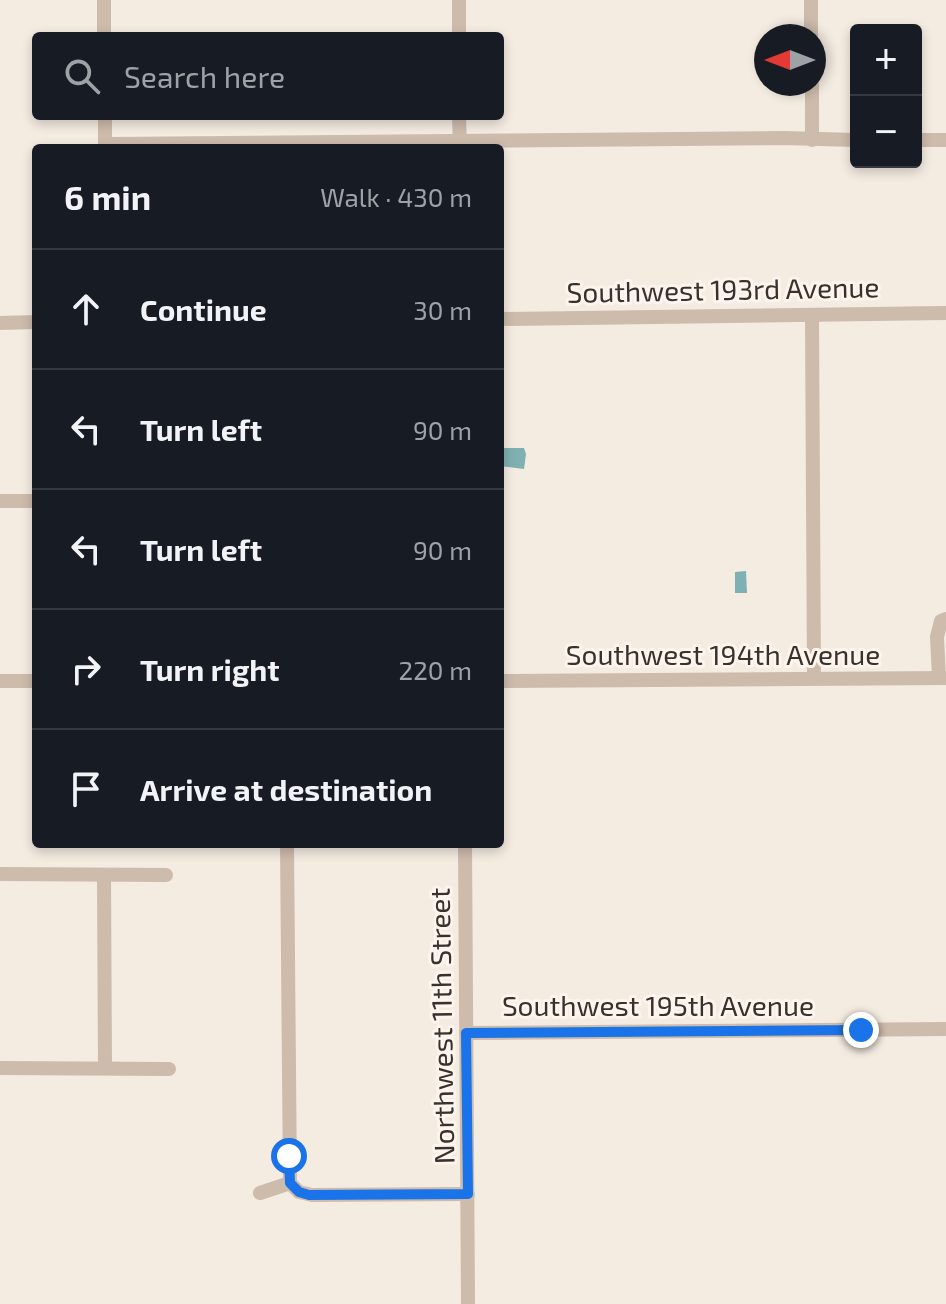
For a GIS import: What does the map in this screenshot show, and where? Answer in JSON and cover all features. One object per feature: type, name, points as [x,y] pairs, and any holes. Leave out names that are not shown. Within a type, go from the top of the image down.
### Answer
[{"type":"street","points":[[104,0],[104,32]]},
{"type":"street","points":[[459,0],[459,32]]},
{"type":"street","points":[[811,0],[811,24]]},
{"type":"street","points":[[812,96],[812,140]]},
{"type":"street","points":[[105,120],[105,144]]},
{"type":"street","points":[[459,120],[460,144]]},
{"type":"street","points":[[504,144],[784,138],[850,140]]},
{"type":"street","points":[[922,140],[946,140]]},
{"type":"street","name":"Southwest 193rd Avenue","points":[[504,319],[946,313]]},
{"type":"street","points":[[812,315],[814,678]]},
{"type":"street","points":[[0,323],[32,322]]},
{"type":"street","points":[[0,501],[32,501]]},
{"type":"street","points":[[942,678],[937,637],[941,621],[946,619]]},
{"type":"street","name":"Southwest 194th Avenue","points":[[504,681],[942,678]]},
{"type":"street","points":[[0,681],[32,681]]},
{"type":"street","points":[[287,848],[290,1183],[299,1192],[319,1195],[468,1194]]},
{"type":"street","name":"Northwest 11th Street","points":[[465,848],[468,1304]]},
{"type":"street","points":[[0,874],[166,875]]},
{"type":"street","points":[[104,875],[105,1067]]},
{"type":"street","name":"Southwest 195th Avenue","points":[[466,1033],[946,1029]]},
{"type":"street","points":[[0,1068],[169,1069]]},
{"type":"street","points":[[260,1193],[290,1183]]},
{"type":"water","points":[[504,448],[524,448],[524,469],[504,466]]},
{"type":"water","points":[[746,571],[747,593],[735,593],[735,572]]},
{"type":"route","points":[[289,1156],[292,1187],[309,1195],[468,1194],[466,1033],[861,1030]]}]
